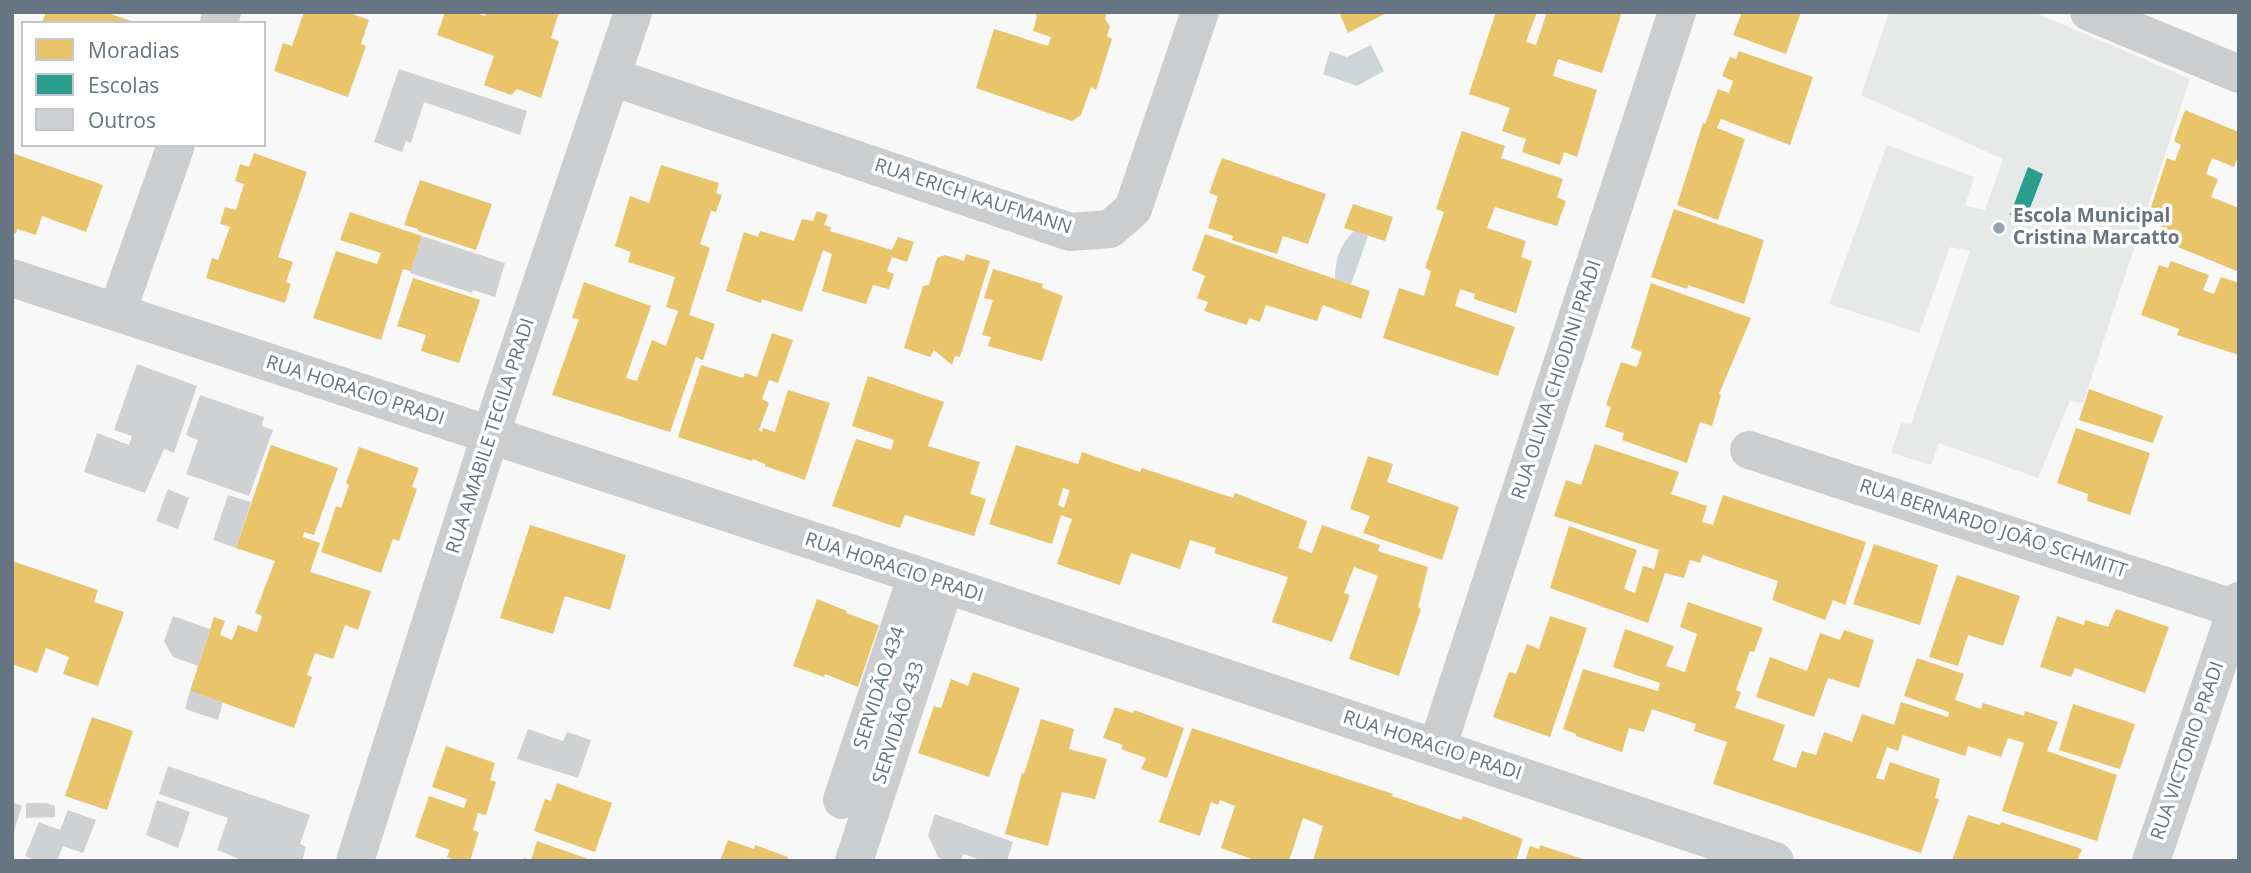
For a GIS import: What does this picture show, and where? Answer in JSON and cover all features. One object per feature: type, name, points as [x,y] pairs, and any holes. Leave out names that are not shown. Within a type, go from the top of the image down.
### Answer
[{"type":"street","name":"RUA AMABILE TECILA PRADI","points":[[355,861],[490,436],[633,12]]},
{"type":"street","name":"RUA ERICH KAUFMANN","points":[[612,77],[1070,232],[1110,229],[1133,209],[1200,12]]},
{"type":"street","name":"RUA OLIVIA CHIODINI PRADI","points":[[1437,748],[1677,12]]},
{"type":"street","points":[[2088,12],[2239,74]]},
{"type":"street","points":[[117,312],[175,147]]},
{"type":"street","name":"RUA HORACIO PRADI","points":[[12,278],[1775,861]]},
{"type":"street","name":"RUA BERNARDO JOÃO SCHMITT","points":[[1749,450],[2237,605]]},
{"type":"street","name":"SERVIDÃO 434","points":[[842,800],[931,580]]},
{"type":"street","name":"SERVIDÃO 433","points":[[854,861],[931,580]]},
{"type":"street","name":"RUA VICTORIO PRADI","points":[[2151,861],[2237,605]]},
{"type":"shaded area","name":"Escola Municipal Cristina Marcatto","points":[[1889,12],[2034,12],[2190,79],[2083,403],[2070,401],[2038,478],[1939,443],[1931,465],[1891,453],[1901,423],[1911,424],[1970,251],[1950,247],[1919,333],[1829,304],[1887,145],[1974,177],[1965,206],[1985,210],[2003,159],[1861,95]]},
{"type":"shaded area","points":[[1371,45],[1384,71],[1357,86],[1323,74],[1330,51],[1347,57]]},
{"type":"shaded area","points":[[1354,231],[1368,236],[1351,284],[1335,279],[1335,272],[1342,247]]},
{"type":"building: Moradias","points":[[46,12],[105,12],[131,21],[43,21]]},
{"type":"building: Moradias","points":[[304,12],[347,12],[369,20],[361,44],[366,46],[348,97],[274,71],[283,43],[292,46]]},
{"type":"building: Moradias","points":[[445,12],[474,12],[485,16],[486,12],[559,12],[551,38],[559,41],[541,98],[517,89],[511,95],[484,85],[494,56],[437,35]]},
{"type":"building: Moradias","points":[[1034,12],[1107,12],[1105,19],[1110,26],[1107,36],[1112,39],[1096,90],[1091,87],[1081,115],[1072,121],[976,88],[994,29],[1048,46],[1051,37],[1033,31],[1037,16]]},
{"type":"building: Moradias","points":[[1339,12],[1388,12],[1348,33]]},
{"type":"building: Moradias","points":[[1496,12],[1537,12],[1526,42],[1536,45],[1547,12],[1613,12],[1621,15],[1602,73],[1558,59],[1553,76],[1597,90],[1577,157],[1564,152],[1560,165],[1522,152],[1526,139],[1502,131],[1510,108],[1469,94]]},
{"type":"building: Moradias","points":[[1742,12],[1801,12],[1786,54],[1733,35]]},
{"type":"building: Moradias","points":[[1739,51],[1813,77],[1790,145],[1721,119],[1717,128],[1745,139],[1718,220],[1677,205],[1703,123],[1705,124],[1718,89],[1729,93],[1733,81],[1722,76],[1730,57],[1736,59]]},
{"type":"building: Moradias","points":[[2185,110],[2239,132],[2239,154],[2234,167],[2212,158],[2206,174],[2218,179],[2211,197],[2239,208],[2239,272],[2156,238],[2168,213],[2151,207],[2167,158],[2175,161],[2181,145],[2174,141]]},
{"type":"building: Moradias","points":[[1462,131],[1505,146],[1501,158],[1563,179],[1557,197],[1566,201],[1557,226],[1495,207],[1487,228],[1526,241],[1521,257],[1532,261],[1516,313],[1474,299],[1475,294],[1460,289],[1455,306],[1515,327],[1498,376],[1383,338],[1399,288],[1424,296],[1431,271],[1425,268],[1444,212],[1436,209]]},
{"type":"building: Moradias","points":[[12,153],[103,185],[86,232],[42,216],[36,235],[17,229],[16,234],[12,232]]},
{"type":"building: Moradias","points":[[254,153],[307,172],[278,257],[293,262],[286,282],[291,284],[285,303],[206,278],[212,258],[218,260],[230,227],[220,224],[225,207],[236,210],[244,184],[235,181],[240,164],[249,167]]},
{"type":"building: Moradias","points":[[1222,158],[1326,194],[1308,244],[1283,236],[1277,254],[1232,240],[1233,236],[1208,228],[1218,196],[1209,193]]},
{"type":"building: Moradias","points":[[661,165],[719,183],[716,193],[722,195],[716,212],[711,211],[700,244],[710,248],[689,315],[715,324],[703,360],[696,357],[670,432],[552,395],[579,319],[572,318],[584,282],[651,306],[626,378],[637,381],[652,340],[666,346],[678,311],[666,307],[675,277],[628,262],[631,252],[615,246],[630,196],[649,203]]},
{"type":"building: Moradias","points":[[420,180],[492,204],[476,250],[404,225]]},
{"type":"building: Moradias","points":[[1353,204],[1393,217],[1385,241],[1344,228]]},
{"type":"building: Moradias","points":[[1674,209],[1764,240],[1744,304],[1688,285],[1687,289],[1651,277]]},
{"type":"building: Moradias","points":[[817,211],[828,215],[824,225],[831,227],[830,231],[892,250],[898,237],[914,242],[907,262],[892,257],[887,271],[894,274],[889,289],[873,285],[866,304],[822,291],[832,254],[823,250],[802,312],[762,299],[761,303],[726,291],[744,232],[758,237],[760,231],[794,241],[802,219],[813,221]]},
{"type":"building: Moradias","points":[[350,212],[422,236],[411,271],[403,269],[381,340],[313,318],[336,251],[377,264],[381,253],[340,240]]},
{"type":"building: Moradias","points":[[1205,234],[1370,291],[1361,319],[1323,305],[1317,321],[1266,305],[1260,322],[1249,318],[1247,325],[1204,311],[1208,302],[1197,298],[1205,276],[1192,270]]},
{"type":"building: Moradias","points":[[966,254],[990,261],[960,357],[955,356],[952,365],[934,350],[930,357],[904,348],[923,286],[929,285],[937,258],[945,255],[964,261]]},
{"type":"building: Moradias","points":[[2171,261],[2209,275],[2203,290],[2214,294],[2221,277],[2239,283],[2239,355],[2177,335],[2179,329],[2141,315],[2159,265],[2168,268]]},
{"type":"building: Moradias","points":[[993,269],[1043,284],[1042,288],[1063,296],[1042,361],[988,346],[991,337],[982,335],[993,300],[984,298]]},
{"type":"building: Moradias","points":[[413,278],[480,300],[459,363],[421,351],[426,335],[397,326]]},
{"type":"building: Moradias","points":[[1651,283],[1751,318],[1719,394],[1721,395],[1712,426],[1700,422],[1687,463],[1622,440],[1624,433],[1605,427],[1611,407],[1606,405],[1621,362],[1637,367],[1642,352],[1631,348]]},
{"type":"building: Moradias","points":[[772,333],[793,340],[778,383],[769,380],[762,399],[769,403],[759,430],[762,432],[763,428],[775,432],[788,390],[830,403],[805,480],[753,459],[752,461],[678,437],[701,365],[743,378],[745,373],[757,377]]},
{"type":"building: Moradias","points":[[868,376],[944,402],[928,446],[980,462],[970,494],[986,499],[974,536],[905,515],[900,528],[832,506],[856,439],[891,450],[894,440],[852,426]]},
{"type":"building: Moradias","points":[[2089,389],[2163,416],[2153,443],[2079,420]]},
{"type":"building: Moradias","points":[[2076,428],[2150,453],[2130,515],[2087,501],[2088,494],[2057,483]]},
{"type":"building: Moradias","points":[[1595,444],[1679,472],[1671,494],[1707,506],[1702,522],[1713,525],[1723,495],[1866,542],[1845,605],[1833,600],[1825,620],[1772,600],[1778,581],[1703,555],[1700,563],[1690,560],[1684,578],[1665,573],[1648,623],[1550,588],[1569,526],[1637,550],[1624,589],[1635,593],[1643,566],[1654,569],[1659,550],[1554,516],[1566,480],[1581,485]]},
{"type":"building: Moradias","points":[[271,445],[338,468],[314,535],[304,532],[303,537],[320,543],[310,572],[371,591],[358,630],[345,625],[333,659],[315,653],[307,675],[312,677],[294,728],[190,691],[214,617],[225,621],[220,635],[232,640],[238,625],[257,632],[262,616],[255,613],[275,561],[236,548]]},
{"type":"building: Moradias","points":[[1016,445],[1078,464],[1082,452],[1140,472],[1142,468],[1233,498],[1235,493],[1307,521],[1298,548],[1312,553],[1322,525],[1380,545],[1378,551],[1428,567],[1418,607],[1421,609],[1399,676],[1349,659],[1378,576],[1354,567],[1344,593],[1350,595],[1332,642],[1272,622],[1288,577],[1214,553],[1216,548],[1190,540],[1180,569],[1131,553],[1120,585],[1057,564],[1072,519],[1061,515],[1052,544],[989,524]],"holes":[[[1063,488],[1070,490],[1064,508],[1058,505]]]},
{"type":"building: Moradias","points":[[359,447],[419,468],[412,487],[417,489],[399,541],[393,539],[381,573],[321,552],[336,506],[341,508],[349,485],[346,483]]},
{"type":"building: Moradias","points":[[1368,456],[1393,464],[1387,482],[1459,507],[1442,560],[1363,533],[1370,516],[1350,509]]},
{"type":"building: Moradias","points":[[530,525],[626,555],[610,610],[565,596],[553,634],[500,618]]},
{"type":"building: Moradias","points":[[1874,544],[1938,565],[1920,625],[1853,604]]},
{"type":"building: Moradias","points":[[12,561],[98,590],[94,602],[124,612],[98,686],[63,674],[69,657],[46,648],[37,673],[12,664]]},
{"type":"building: Moradias","points":[[1957,575],[2020,596],[2003,646],[1968,635],[1958,666],[1929,657]]},
{"type":"building: Moradias","points":[[817,599],[879,625],[858,687],[825,674],[824,677],[793,666]]},
{"type":"building: Moradias","points":[[1688,602],[1763,628],[1754,652],[1750,651],[1736,690],[1741,692],[1735,708],[1785,725],[1773,760],[1796,768],[1802,751],[1816,755],[1824,732],[1852,742],[1862,714],[1894,725],[1901,702],[1948,717],[1949,712],[1904,696],[1917,658],[1964,674],[1955,700],[1981,709],[1983,703],[2024,716],[2025,711],[2058,722],[2047,751],[2117,775],[2097,841],[2002,811],[2024,743],[2008,738],[2001,757],[1968,746],[1965,756],[1903,735],[1898,751],[1887,747],[1876,778],[1884,780],[1890,762],[1940,779],[1935,798],[1939,799],[1921,853],[1713,784],[1727,742],[1694,731],[1696,724],[1652,709],[1644,732],[1629,728],[1622,752],[1563,729],[1583,669],[1658,691],[1660,683],[1613,667],[1625,629],[1674,646],[1666,666],[1685,672],[1697,634],[1680,627]]},
{"type":"building: Moradias","points":[[2116,609],[2169,627],[2145,693],[2075,668],[2071,677],[2040,667],[2057,616],[2084,625],[2085,620],[2108,627]]},
{"type":"building: Moradias","points":[[1550,616],[1587,628],[1550,737],[1493,717],[1509,672],[1516,674],[1527,644],[1539,649]]},
{"type":"building: Moradias","points":[[1844,630],[1874,640],[1859,688],[1828,678],[1814,717],[1756,697],[1770,657],[1807,671],[1820,633],[1840,640]]},
{"type":"building: Moradias","points":[[973,672],[1020,688],[989,777],[918,753],[934,706],[941,708],[951,679],[968,686]]},
{"type":"building: Moradias","points":[[2073,704],[2135,724],[2120,769],[2059,750]]},
{"type":"building: Moradias","points":[[1115,707],[1133,713],[1134,710],[1184,728],[1167,778],[1141,769],[1146,758],[1121,749],[1123,745],[1103,738]]},
{"type":"building: Moradias","points":[[92,717],[133,731],[107,810],[65,796]]},
{"type":"building: Moradias","points":[[1041,719],[1074,729],[1069,749],[1107,759],[1095,799],[1062,792],[1048,846],[1005,834]]},
{"type":"building: Moradias","points":[[1192,728],[1393,794],[1392,796],[1461,820],[1463,816],[1523,839],[1516,861],[1313,861],[1323,826],[1303,818],[1289,861],[1257,861],[1221,848],[1235,806],[1220,800],[1218,805],[1211,802],[1200,836],[1159,822]]},
{"type":"building: Moradias","points":[[446,746],[495,763],[490,780],[496,782],[486,815],[478,813],[473,830],[479,832],[470,861],[447,857],[450,850],[415,837],[429,796],[464,808],[467,799],[432,787]]},
{"type":"building: Moradias","points":[[557,783],[612,803],[595,852],[534,831],[545,799],[551,801]]},
{"type":"building: Moradias","points":[[1968,815],[2000,825],[2001,822],[2082,849],[2077,861],[1952,861]]},
{"type":"building: Moradias","points":[[728,840],[754,849],[755,845],[788,857],[787,861],[720,861]]},
{"type":"building: Moradias","points":[[537,841],[591,861],[523,861],[524,858],[531,860]]},
{"type":"building: Moradias","points":[[1540,845],[1586,861],[1525,861],[1530,846],[1539,849]]},
{"type":"building: Escolas","points":[[2028,167],[2043,174],[2025,221],[2010,215]]},
{"type":"building: Outros","points":[[399,69],[527,111],[520,135],[424,102],[411,143],[406,141],[402,152],[374,142]]},
{"type":"building: Outros","points":[[422,236],[505,263],[495,297],[473,290],[472,293],[410,273]]},
{"type":"building: Outros","points":[[137,364],[197,386],[174,453],[164,449],[145,493],[84,472],[97,433],[129,445],[132,436],[114,430]]},
{"type":"building: Outros","points":[[200,395],[264,417],[262,426],[273,430],[249,496],[186,474],[198,440],[186,435]]},
{"type":"building: Outros","points":[[168,489],[189,498],[178,529],[156,521]]},
{"type":"building: Outros","points":[[228,495],[251,502],[236,548],[213,540]]},
{"type":"building: Outros","points":[[173,616],[210,629],[198,666],[173,657],[164,641]]},
{"type":"building: Outros","points":[[190,691],[223,702],[218,720],[185,709]]},
{"type":"building: Outros","points":[[528,729],[563,741],[567,732],[591,740],[578,778],[517,759]]},
{"type":"building: Outros","points":[[168,766],[310,815],[300,844],[306,847],[302,861],[244,861],[217,850],[228,818],[159,794]]},
{"type":"building: Outros","points":[[157,800],[190,812],[178,848],[146,835]]},
{"type":"building: Outros","points":[[12,802],[22,806],[13,834],[12,834]]},
{"type":"building: Outros","points":[[26,803],[55,806],[55,817],[26,818]]},
{"type":"building: Outros","points":[[68,810],[96,820],[83,853],[63,846],[57,861],[38,861],[25,856],[39,822],[60,830]]},
{"type":"building: Outros","points":[[935,814],[1013,842],[1007,861],[984,861],[963,854],[961,861],[946,861],[938,857],[928,835]]},
{"type":"place","name":"Escola Municipal Cristina Marcatto","points":[[1999,228]]}]
